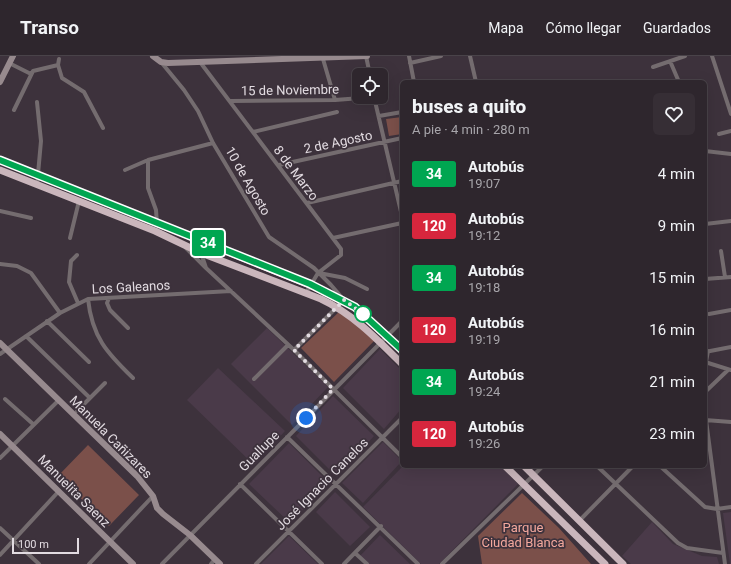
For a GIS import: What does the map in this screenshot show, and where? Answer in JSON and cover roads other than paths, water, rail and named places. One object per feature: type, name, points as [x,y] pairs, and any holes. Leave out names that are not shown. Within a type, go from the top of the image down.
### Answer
[{"type":"highway","points":[[0,160],[310,284],[344,300],[355,307],[400,348]]},
{"type":"highway","points":[[0,170],[155,231],[201,253],[306,293],[338,307],[357,321],[400,362]]},
{"type":"highway","points":[[507,468],[605,564]]},
{"type":"highway","points":[[526,468],[623,564]]},
{"type":"street","points":[[0,82],[13,56]]},
{"type":"street","name":"10 de Agosto","points":[[153,56],[161,62],[184,90],[198,111],[213,143],[269,237],[318,273],[344,300]]},
{"type":"street","points":[[161,62],[200,62],[240,58],[290,57],[323,59],[366,56],[369,68]]},
{"type":"street","points":[[409,56],[414,80]]},
{"type":"street","points":[[410,63],[441,56]]},
{"type":"street","points":[[470,56],[476,80]]},
{"type":"street","points":[[712,56],[731,114]]},
{"type":"street","points":[[653,67],[681,57]]},
{"type":"street","points":[[59,59],[58,65],[64,81],[84,92],[103,128]]},
{"type":"street","points":[[323,59],[335,100]]},
{"type":"street","points":[[670,61],[678,80]]},
{"type":"street","name":"8 de Marzo","points":[[200,62],[231,101],[341,249],[340,255],[318,273],[310,284],[306,293]]},
{"type":"street","points":[[9,63],[31,74]]},
{"type":"street","points":[[14,110],[31,74],[35,69],[58,65]]},
{"type":"street","name":"15 de Noviembre","points":[[231,101],[352,99]]},
{"type":"street","points":[[37,102],[41,141],[37,185]]},
{"type":"street","points":[[376,104],[400,207]]},
{"type":"street","points":[[253,132],[337,112]]},
{"type":"street","points":[[379,116],[400,112]]},
{"type":"street","points":[[719,134],[731,131]]},
{"type":"street","name":"2 de Agosto","points":[[279,165],[400,138]]},
{"type":"street","points":[[125,170],[148,160],[213,143]]},
{"type":"street","points":[[707,151],[731,154]]},
{"type":"street","points":[[148,160],[148,188],[156,210],[158,223],[155,231]]},
{"type":"street","points":[[307,204],[400,182]]},
{"type":"street","points":[[70,238],[79,201]]},
{"type":"street","points":[[0,211],[31,218]]},
{"type":"street","points":[[707,224],[731,221]]},
{"type":"street","points":[[332,238],[400,223]]},
{"type":"street","points":[[204,242],[201,253],[206,268]]},
{"type":"street","points":[[183,245],[294,350],[400,454]]},
{"type":"street","points":[[721,251],[725,277]]},
{"type":"street","points":[[77,255],[71,261],[70,282],[78,302]]},
{"type":"street","points":[[0,264],[17,266],[31,273],[60,312]]},
{"type":"street","points":[[318,273],[345,278],[367,289]]},
{"type":"street","points":[[707,280],[731,277]]},
{"type":"street","name":"Los Galeanos","points":[[0,354],[60,312],[78,302],[88,299],[231,291]]},
{"type":"street","points":[[109,298],[107,303],[110,310],[128,328]]},
{"type":"street","points":[[88,299],[95,329],[105,351],[133,378]]},
{"type":"street","points":[[294,350],[344,300]]},
{"type":"street","points":[[709,314],[731,310]]},
{"type":"street","points":[[47,321],[89,362]]},
{"type":"street","name":"Guallupe","points":[[162,564],[333,389],[382,344],[400,323]]},
{"type":"street","points":[[26,336],[90,398]]},
{"type":"street","name":"Manuela Cañizares","points":[[0,343],[136,476],[153,496],[157,508],[190,535],[216,562]]},
{"type":"street","points":[[254,379],[288,345]]},
{"type":"street","points":[[707,352],[731,347]]},
{"type":"street","points":[[707,362],[729,370],[707,390]]},
{"type":"street","points":[[77,411],[105,383]]},
{"type":"street","points":[[6,399],[33,424]]},
{"type":"street","points":[[0,458],[59,400]]},
{"type":"street","name":"José Ignacio Canelos","points":[[256,564],[400,420]]},
{"type":"street","points":[[707,420],[731,422]]},
{"type":"street","name":"Manuelita Saenz","points":[[0,434],[133,564]]},
{"type":"street","points":[[707,435],[725,564]]},
{"type":"street","points":[[287,436],[381,526],[418,564]]},
{"type":"street","points":[[442,564],[541,468]]},
{"type":"street","points":[[599,468],[678,543],[687,548],[723,553]]},
{"type":"street","points":[[579,521],[631,468]]},
{"type":"street","points":[[662,468],[705,507],[717,509],[731,507]]},
{"type":"street","points":[[240,484],[322,564]]},
{"type":"street","points":[[0,555],[59,492]]},
{"type":"street","points":[[89,564],[153,496]]},
{"type":"street","points":[[344,564],[381,526]]},
{"type":"street","points":[[0,528],[39,564]]},
{"type":"street","points":[[355,552],[367,564]]},
{"type":"park label","name":"Parque Ciudad Blanca","points":[[523,534]]}]
